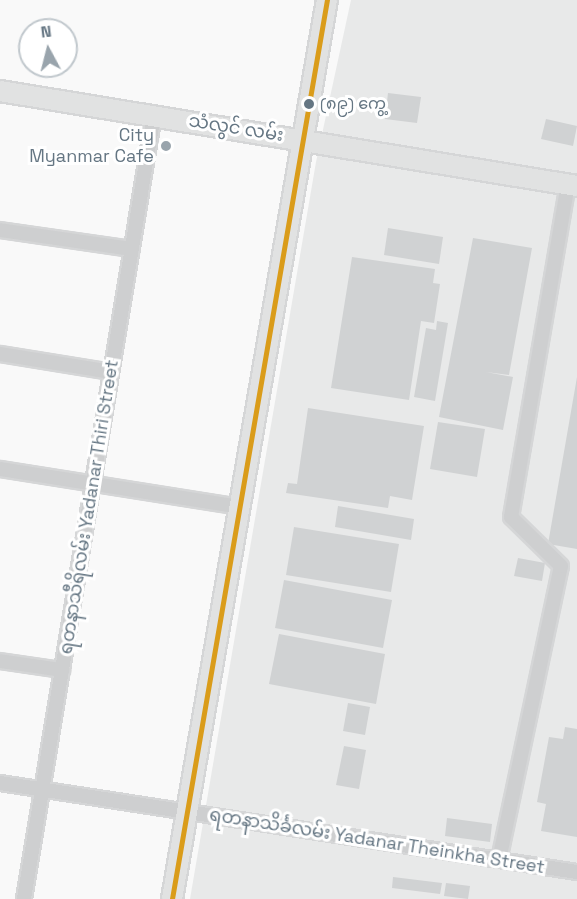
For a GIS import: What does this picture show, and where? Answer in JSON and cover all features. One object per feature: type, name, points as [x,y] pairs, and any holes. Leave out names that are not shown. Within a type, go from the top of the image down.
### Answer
[{"type":"street","points":[[172,899],[300,138],[327,0]]},
{"type":"street","name":"သံလွင် လမ်း","points":[[0,91],[300,138],[573,185]]},
{"type":"street","name":"ရတနာသီရိလမ်း Yadanar Thiri Street","points":[[24,899],[153,115]]},
{"type":"street","points":[[499,860],[561,566],[511,517],[573,185]]},
{"type":"street","points":[[0,230],[132,249]]},
{"type":"street","points":[[0,354],[111,372]]},
{"type":"street","points":[[0,469],[239,507]]},
{"type":"street","points":[[0,661],[62,670]]},
{"type":"street","name":"ရတနာသိင်္ခလမ်း Yadanar Theinkha Street","points":[[0,783],[577,872]]},
{"type":"shaded area","points":[[351,0],[577,0],[577,899],[190,899],[316,162]]},
{"type":"building","points":[[388,93],[421,97],[417,123],[385,119]]},
{"type":"building","points":[[546,119],[577,126],[573,146],[541,139]]},
{"type":"building","points":[[388,228],[443,237],[439,264],[384,255]]},
{"type":"building","points":[[473,238],[532,248],[509,375],[486,372],[513,377],[503,430],[439,417]]},
{"type":"building","points":[[352,257],[435,269],[433,283],[440,284],[434,323],[421,321],[409,400],[331,388]]},
{"type":"building","points":[[437,321],[448,323],[435,401],[414,397],[426,328],[436,330]]},
{"type":"building","points":[[577,377],[577,549],[548,544]]},
{"type":"building","points":[[308,408],[424,426],[412,500],[390,496],[388,508],[286,493],[288,483],[297,484]]},
{"type":"building","points":[[438,422],[485,429],[477,477],[430,469]]},
{"type":"building","points":[[338,506],[414,519],[411,540],[335,527]]},
{"type":"building","points":[[294,527],[399,544],[391,592],[286,575]]},
{"type":"building","points":[[518,558],[545,563],[542,581],[514,576]]},
{"type":"building","points":[[284,580],[392,600],[383,648],[275,628]]},
{"type":"building","points":[[279,634],[385,654],[376,704],[269,684]]},
{"type":"building","points":[[348,703],[370,707],[365,735],[343,731]]},
{"type":"building","points":[[565,727],[577,729],[577,837],[541,831],[546,804],[537,802],[549,737],[563,739]]},
{"type":"building","points":[[344,746],[366,750],[359,789],[336,785]]},
{"type":"building","points":[[447,818],[492,824],[490,842],[445,836]]},
{"type":"building","points":[[393,877],[442,883],[440,894],[392,888]]},
{"type":"building","points":[[446,883],[470,886],[468,899],[444,896]]},
{"type":"transit line","points":[[172,899],[327,0]]},
{"type":"place","name":"(၈၉) ကွေ့","points":[[309,104]]},
{"type":"place","name":"City Myanmar Cafe","points":[[166,146]]}]
